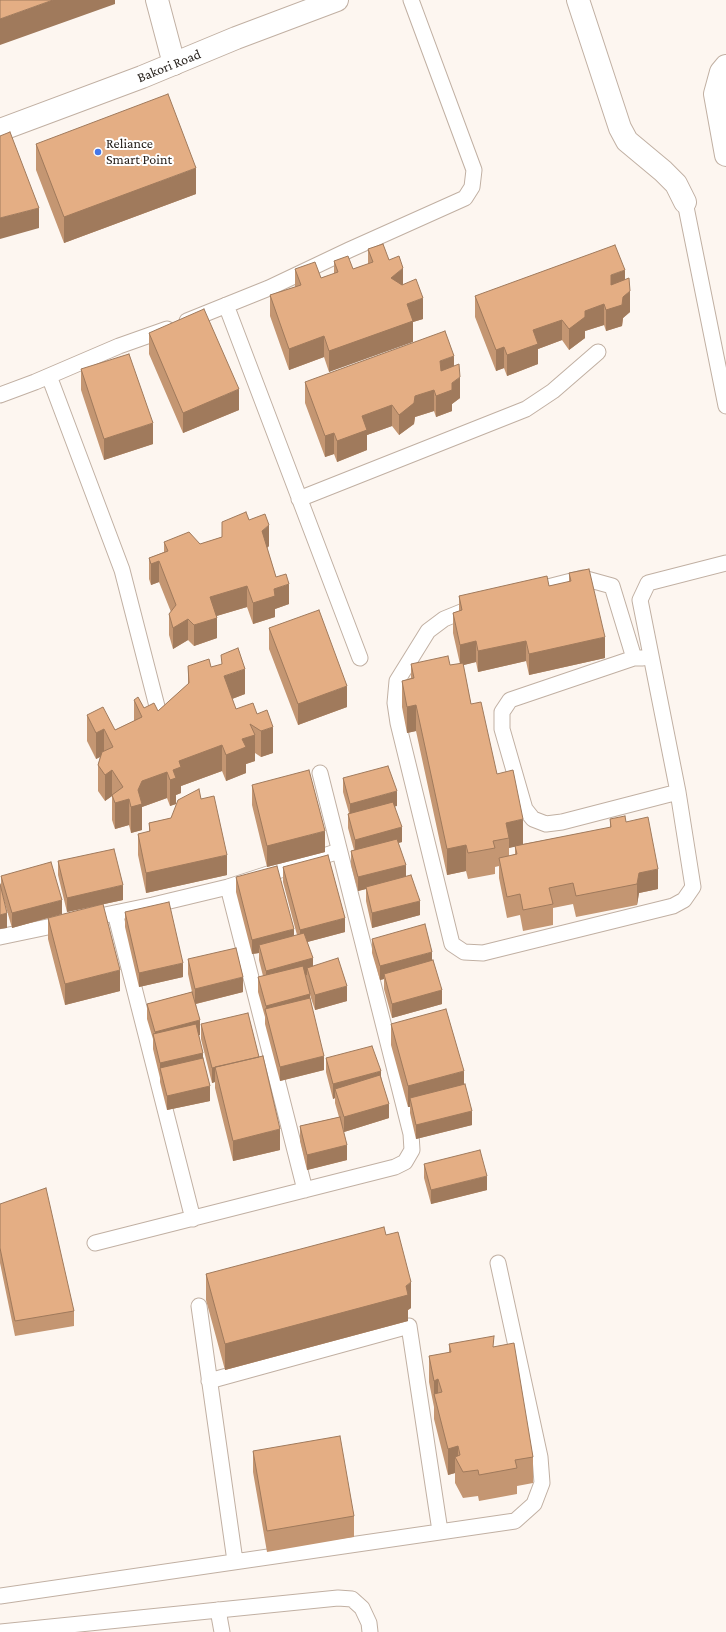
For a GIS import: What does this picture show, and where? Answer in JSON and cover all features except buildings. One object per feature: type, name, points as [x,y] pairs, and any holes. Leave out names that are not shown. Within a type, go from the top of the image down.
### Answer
[{"type":"street","points":[[157,0],[174,64]]},
{"type":"street","name":"Bakori Road","points":[[0,130],[337,0]]},
{"type":"street","points":[[578,0],[623,135],[627,141],[676,184],[685,202]]},
{"type":"street","points":[[726,66],[722,72],[715,94],[723,130],[726,154]]},
{"type":"lane","points":[[0,395],[119,346],[269,288],[465,198],[472,187],[474,170],[411,0]]},
{"type":"lane","points":[[685,202],[726,406]]},
{"type":"lane","points":[[226,305],[360,658]]},
{"type":"lane","points":[[299,498],[526,408],[553,391],[598,352]]},
{"type":"lane","points":[[49,376],[122,570],[160,718]]},
{"type":"lane","points":[[484,603],[444,619],[428,631],[398,682],[395,704],[398,723],[452,944],[464,952],[483,953],[673,906],[684,900],[693,887],[678,792],[640,600],[648,582],[726,563]]},
{"type":"lane","points":[[523,593],[583,578],[612,586],[634,658]]},
{"type":"lane","points":[[652,659],[634,658],[510,700],[502,712],[502,729],[525,809],[533,819],[546,824],[562,822],[678,792]]},
{"type":"lane","points":[[95,1243],[395,1167],[405,1162],[412,1150],[411,1134],[320,773]]},
{"type":"lane","points":[[0,937],[228,887],[339,851]]},
{"type":"lane","points":[[228,887],[305,1190]]},
{"type":"lane","points":[[115,913],[193,1219]]},
{"type":"lane","points":[[0,1596],[515,1521],[534,1504],[542,1483],[540,1457],[498,1263]]},
{"type":"lane","points":[[198,1306],[235,1562]]},
{"type":"lane","points":[[209,1381],[409,1326],[440,1531]]},
{"type":"lane","points":[[0,1632],[338,1598],[352,1599],[362,1608],[369,1623],[370,1632]]},
{"type":"lane","points":[[218,1610],[222,1632]]},
{"type":"place","name":"Reliance Smart Point","points":[[98,152]]}]
